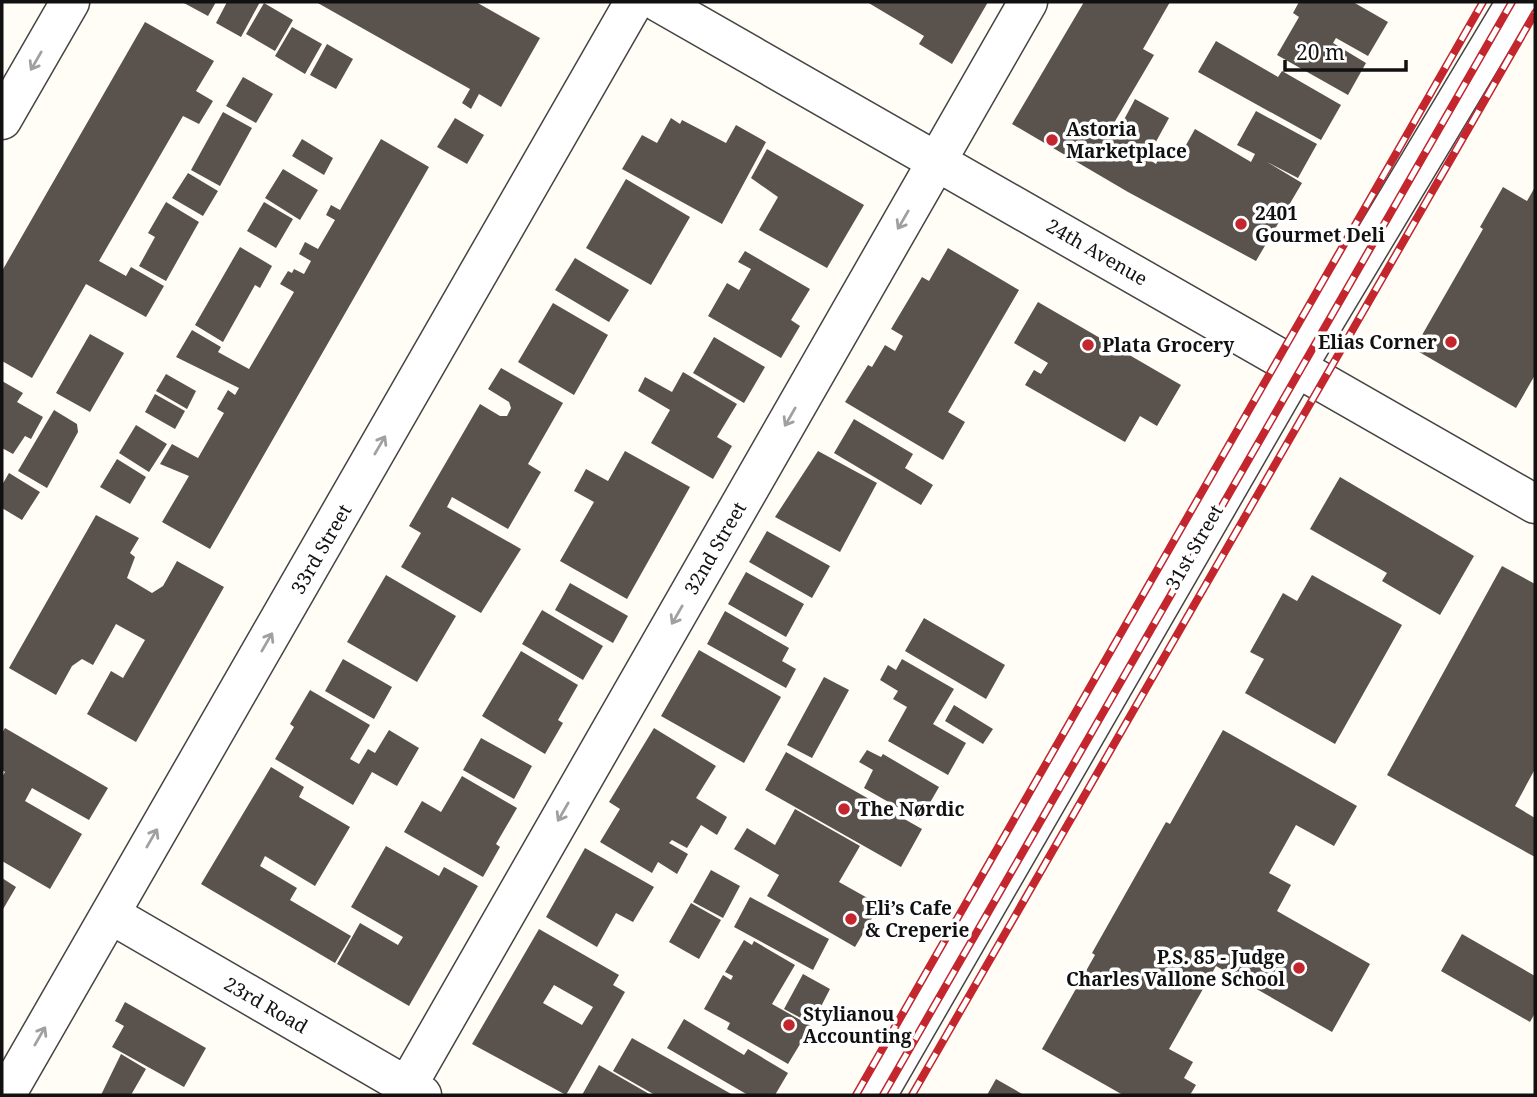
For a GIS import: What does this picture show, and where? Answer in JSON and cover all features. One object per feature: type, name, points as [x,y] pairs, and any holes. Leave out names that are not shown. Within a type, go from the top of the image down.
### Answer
[{"type":"street","points":[[2,120],[70,2]]},
{"type":"street","name":"33rd Street","points":[[6,1095],[634,2]]},
{"type":"street","name":"24th Avenue","points":[[657,2],[1535,504]]},
{"type":"street","name":"32nd Street","points":[[410,1092],[1028,2]]},
{"type":"street","name":"31st Street","points":[[877,1095],[1297,368],[1516,2]]},
{"type":"street","name":"23rd Road","points":[[110,914],[410,1092]]},
{"type":"building","points":[[182,2],[216,2],[208,16]]},
{"type":"building","points":[[227,2],[260,2],[241,37],[216,23]]},
{"type":"building","points":[[316,2],[476,2],[540,38],[501,107],[479,94],[471,109],[462,103],[470,89]]},
{"type":"building","points":[[867,2],[988,2],[952,64],[919,44],[924,36]]},
{"type":"building","points":[[1084,2],[1170,2],[1143,49],[1154,55],[1111,128],[1118,131],[1135,99],[1169,118],[1147,158],[1156,164],[1162,152],[1177,161],[1195,129],[1251,162],[1255,154],[1237,145],[1256,111],[1317,144],[1298,178],[1267,162],[1302,183],[1256,261],[1128,192],[1012,124]]},
{"type":"building","points":[[1299,2],[1353,2],[1388,22],[1368,56],[1336,38],[1333,43],[1366,63],[1348,95],[1277,55],[1299,17],[1293,13]]},
{"type":"building","points":[[264,3],[293,20],[275,51],[246,34]]},
{"type":"building","points":[[145,22],[214,61],[196,91],[213,101],[199,124],[183,116],[99,261],[126,276],[131,267],[164,286],[146,317],[86,284],[32,378],[2,361],[2,271]]},
{"type":"building","points":[[292,27],[322,44],[305,74],[275,56]]},
{"type":"building","points":[[1216,41],[1278,77],[1282,71],[1341,105],[1321,140],[1198,72]]},
{"type":"building","points":[[327,44],[353,59],[336,89],[310,75]]},
{"type":"building","points":[[243,77],[273,94],[256,123],[226,106]]},
{"type":"building","points":[[223,112],[252,128],[220,186],[191,170]]},
{"type":"building","points":[[455,118],[484,135],[467,164],[437,147]]},
{"type":"building","points":[[671,118],[680,124],[682,120],[726,143],[736,125],[766,142],[722,224],[622,169],[642,135],[657,143]]},
{"type":"building","points":[[302,139],[333,158],[324,175],[292,156]]},
{"type":"building","points":[[381,139],[429,167],[210,549],[162,522],[189,476],[160,464],[172,444],[198,458],[224,413],[217,409],[228,390],[235,395],[239,388],[176,357],[192,330],[221,347],[218,352],[249,369],[294,292],[280,284],[288,271],[292,273],[294,269],[304,274],[311,261],[299,254],[305,242],[318,249],[335,220],[326,215],[331,205],[340,210]]},
{"type":"building","points":[[767,149],[864,205],[827,268],[759,230],[778,197],[751,178]]},
{"type":"building","points":[[283,169],[318,190],[300,220],[265,198]]},
{"type":"building","points":[[188,173],[218,191],[203,216],[172,198]]},
{"type":"building","points":[[626,179],[690,217],[651,285],[586,248]]},
{"type":"building","points":[[1503,187],[1527,201],[1535,187],[1535,375],[1516,408],[1414,349],[1483,229],[1480,227]]},
{"type":"building","points":[[166,202],[199,222],[166,281],[139,266],[155,237],[148,233]]},
{"type":"building","points":[[264,202],[293,219],[276,248],[247,231]]},
{"type":"building","points":[[240,247],[272,266],[260,288],[255,285],[223,342],[195,325]]},
{"type":"building","points":[[948,248],[1019,290],[948,412],[965,422],[943,460],[845,402],[868,365],[872,367],[885,345],[895,351],[903,336],[891,329],[922,277],[929,281]]},
{"type":"building","points":[[745,251],[810,289],[791,320],[800,326],[781,358],[708,316],[727,283],[739,290],[751,269],[738,262]]},
{"type":"building","points":[[575,258],[629,290],[609,322],[555,290]]},
{"type":"building","points":[[1038,302],[1181,385],[1157,426],[1140,416],[1125,442],[1025,385],[1034,370],[1041,374],[1048,363],[1014,343]]},
{"type":"building","points":[[553,303],[608,335],[574,395],[518,362]]},
{"type":"building","points":[[90,334],[124,353],[90,412],[56,393]]},
{"type":"building","points":[[714,337],[765,367],[744,403],[693,373]]},
{"type":"building","points":[[501,368],[563,403],[528,464],[541,472],[508,529],[452,497],[447,507],[521,549],[481,613],[401,567],[421,533],[409,526],[480,404],[500,416],[507,416],[511,408],[509,402],[488,389]]},
{"type":"building","points":[[683,372],[737,404],[717,437],[732,446],[713,479],[651,443],[670,410],[638,391],[645,377],[672,392]]},
{"type":"building","points":[[166,374],[196,391],[187,409],[156,391]]},
{"type":"building","points":[[2,381],[23,393],[17,402],[43,417],[31,439],[25,436],[13,454],[2,448]]},
{"type":"building","points":[[155,394],[185,411],[175,429],[145,412]]},
{"type":"building","points":[[54,410],[77,424],[78,432],[47,488],[18,471]]},
{"type":"building","points":[[854,419],[913,454],[905,468],[933,485],[921,505],[834,453]]},
{"type":"building","points":[[136,425],[167,444],[149,472],[119,453]]},
{"type":"building","points":[[625,451],[690,487],[627,599],[560,561],[594,502],[574,491],[586,469],[608,481]]},
{"type":"building","points":[[818,451],[877,483],[840,552],[775,517]]},
{"type":"building","points":[[117,459],[146,477],[130,504],[100,487]]},
{"type":"building","points":[[9,473],[40,492],[22,520],[2,508],[2,485]]},
{"type":"building","points":[[1340,477],[1474,556],[1440,615],[1382,581],[1387,573],[1310,529]]},
{"type":"building","points":[[96,515],[139,538],[130,553],[135,557],[127,578],[152,593],[163,586],[177,561],[224,587],[136,742],[87,714],[111,671],[123,678],[145,640],[116,624],[93,665],[82,659],[72,666],[56,695],[9,668]]},
{"type":"building","points":[[767,531],[830,566],[812,598],[749,562]]},
{"type":"building","points":[[1502,566],[1535,584],[1535,769],[1515,806],[1535,818],[1535,857],[1387,775]]},
{"type":"building","points":[[746,572],[804,604],[786,637],[728,604]]},
{"type":"building","points":[[386,575],[456,616],[417,682],[347,642]]},
{"type":"building","points":[[1312,575],[1402,625],[1335,744],[1245,693],[1264,659],[1250,652],[1283,593],[1297,601]]},
{"type":"building","points":[[570,583],[628,616],[613,643],[555,610]]},
{"type":"building","points":[[542,610],[603,646],[583,680],[522,644]]},
{"type":"building","points":[[725,611],[789,648],[782,661],[796,669],[786,688],[707,644]]},
{"type":"building","points":[[924,618],[1005,665],[986,699],[905,651]]},
{"type":"building","points":[[699,650],[781,697],[744,763],[661,716]]},
{"type":"building","points":[[521,651],[578,685],[558,720],[563,723],[545,754],[482,716]]},
{"type":"building","points":[[343,659],[392,687],[374,719],[325,691]]},
{"type":"building","points":[[902,659],[954,689],[933,724],[966,743],[948,775],[888,741],[907,707],[893,699],[898,691],[880,680],[888,665],[896,670]]},
{"type":"building","points":[[824,677],[849,690],[812,758],[787,745]]},
{"type":"building","points":[[310,690],[370,725],[350,759],[359,764],[368,749],[375,753],[389,730],[419,748],[397,786],[372,772],[353,805],[275,759],[294,727],[290,724]]},
{"type":"building","points":[[954,705],[993,729],[983,744],[945,721]]},
{"type":"building","points":[[5,728],[108,788],[89,820],[32,788],[25,801],[82,834],[50,889],[2,861],[2,777],[5,772],[2,770],[2,733]]},
{"type":"building","points":[[654,728],[716,766],[696,798],[727,817],[717,835],[701,825],[687,848],[672,840],[669,843],[688,854],[677,874],[658,862],[652,873],[600,842],[620,809],[609,802]]},
{"type":"building","points":[[1223,730],[1357,806],[1334,846],[1296,825],[1269,873],[1291,885],[1277,911],[1370,964],[1332,1032],[1216,966],[1169,1049],[1193,1062],[1184,1078],[1196,1085],[1190,1095],[1123,1095],[1042,1049],[1095,955],[1092,953],[1166,822],[1170,824]]},
{"type":"building","points":[[481,738],[532,766],[514,799],[463,770]]},
{"type":"building","points":[[867,750],[881,757],[883,754],[939,787],[920,820],[864,788],[873,770],[859,762]]},
{"type":"building","name":"The Nørdic","points":[[786,752],[922,829],[901,867],[765,790]]},
{"type":"building","points":[[271,767],[304,787],[299,797],[350,827],[315,886],[265,856],[260,866],[297,888],[290,900],[351,936],[335,963],[201,884]]},
{"type":"building","points":[[462,776],[517,808],[496,844],[500,847],[483,877],[404,832],[422,801],[441,812]]},
{"type":"building","points":[[795,809],[860,846],[839,882],[880,905],[855,947],[767,896],[779,875],[734,849],[747,828],[775,845]]},
{"type":"building","points":[[386,846],[439,876],[444,867],[478,886],[409,1006],[337,964],[360,923],[398,945],[403,937],[351,907]]},
{"type":"building","points":[[585,848],[654,887],[633,922],[616,913],[597,947],[546,917]]},
{"type":"building","points":[[711,870],[740,886],[723,918],[693,902]]},
{"type":"building","points":[[2,878],[16,887],[2,911]]},
{"type":"building","points":[[750,897],[829,939],[813,970],[734,927]]},
{"type":"building","points":[[691,903],[721,920],[699,959],[669,942]]},
{"type":"building","points":[[539,929],[619,975],[613,985],[625,992],[566,1095],[472,1044]],"holes":[[[554,985],[593,1007],[582,1025],[543,1003]]]},
{"type":"building","points":[[1462,934],[1535,976],[1535,1013],[1530,1022],[1441,971]]},
{"type":"building","points":[[744,940],[752,945],[754,941],[795,965],[772,1004],[811,1026],[788,1064],[727,1029],[730,1023],[704,1009],[723,975],[731,980],[733,976],[725,972]]},
{"type":"building","points":[[803,974],[830,989],[812,1024],[784,1009]]},
{"type":"building","points":[[125,1002],[206,1048],[184,1087],[112,1047],[124,1026],[115,1021]]},
{"type":"building","points":[[684,1019],[744,1055],[748,1049],[788,1073],[775,1095],[748,1095],[667,1048]]},
{"type":"building","points":[[632,1038],[733,1095],[655,1095],[613,1071]]},
{"type":"building","points":[[121,1054],[146,1069],[131,1095],[101,1095]]},
{"type":"building","points":[[599,1065],[651,1095],[582,1095]]},
{"type":"building","points":[[996,1079],[1024,1095],[987,1095]]},
{"type":"railway","points":[[856,1095],[1483,2]]},
{"type":"railway","points":[[883,1095],[1512,2]]},
{"type":"railway","points":[[912,1095],[1535,13]]},
{"type":"place","name":"Astoria Marketplace","points":[[1052,140]]},
{"type":"place","name":"2401 Gourmet Deli","points":[[1241,224]]},
{"type":"place","name":"Elias Corner","points":[[1451,342]]},
{"type":"place","name":"Plata Grocery","points":[[1088,345]]},
{"type":"place","name":"The Nørdic","points":[[844,809]]},
{"type":"place","name":"Eli’s Cafe & Creperie","points":[[851,919]]},
{"type":"place","name":"P.S. 85 - Judge Charles Vallone School","points":[[1299,968]]},
{"type":"place","name":"Stylianou Accounting","points":[[789,1025]]}]
